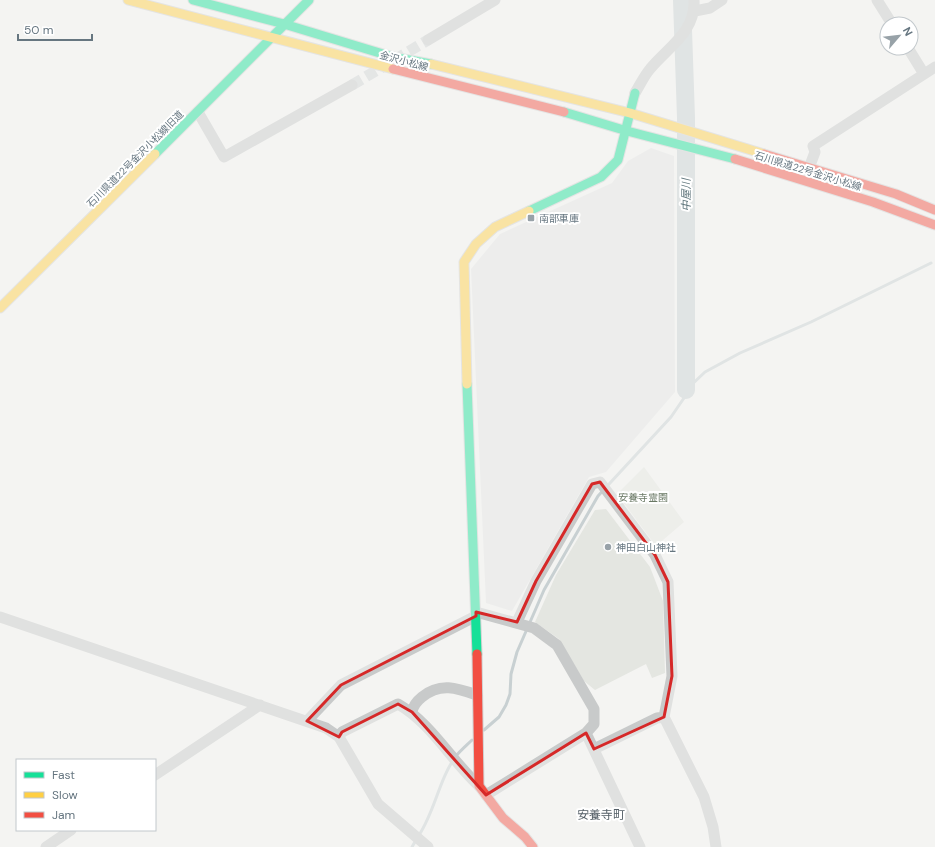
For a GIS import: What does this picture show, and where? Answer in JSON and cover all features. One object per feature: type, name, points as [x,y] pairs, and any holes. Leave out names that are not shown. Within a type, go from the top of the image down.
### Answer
[{"type":"main road","name":"金沢小松線","points":[[128,0],[272,36],[430,79],[581,116],[626,131],[674,143]]},
{"type":"main road","name":"金沢小松線","points":[[193,0],[284,24],[393,57],[479,75],[630,113],[677,128]]},
{"type":"main road","name":"石川県道22号金沢小松線旧道","points":[[0,308],[309,0]]},
{"type":"main road","points":[[533,847],[525,837],[503,818],[480,786],[476,614],[466,393],[464,262],[476,244],[495,227],[601,177],[618,160],[635,93]]},
{"type":"main road","name":"石川県道22号金沢小松線","points":[[677,128],[896,194],[935,210]]},
{"type":"main road","name":"石川県道22号金沢小松線","points":[[674,143],[699,149],[873,202],[935,225]]},
{"type":"street","points":[[428,40],[495,0]]},
{"type":"street","points":[[635,93],[649,70],[688,29],[695,6],[710,8],[722,0]]},
{"type":"street","points":[[877,0],[887,16]]},
{"type":"street","points":[[913,56],[924,74]]},
{"type":"street","points":[[809,168],[815,152],[813,146],[935,67]]},
{"type":"street","points":[[198,112],[224,157],[352,85]]},
{"type":"street","points":[[520,623],[536,581],[592,484],[600,482],[655,556],[668,582],[672,676],[664,717],[704,797],[713,827],[716,847]]},
{"type":"street","points":[[307,721],[341,685],[476,614],[520,623],[534,628],[557,645],[594,709],[594,724],[586,733],[486,795]]},
{"type":"street","points":[[0,617],[326,728],[339,737],[378,804],[421,842]]},
{"type":"street","points":[[412,712],[416,702],[434,688],[458,688],[477,695]]},
{"type":"street","points":[[339,737],[342,732],[398,704],[412,712],[454,760],[480,786]]},
{"type":"street","points":[[156,774],[260,705]]},
{"type":"street","points":[[594,748],[657,718],[664,717]]},
{"type":"street","points":[[586,733],[640,847]]},
{"type":"street","points":[[46,847],[70,831]]},
{"type":"highlighted area","points":[[600,482],[655,555],[668,582],[672,676],[664,717],[594,749],[586,733],[486,795],[412,712],[398,704],[342,732],[339,737],[307,721],[341,685],[476,616],[476,612],[517,622],[536,581],[592,484]]},
{"type":"shaded area","points":[[651,148],[674,156],[675,392],[606,472],[589,477],[512,611],[486,603],[471,269],[500,234],[612,183],[628,161]]},
{"type":"green space","name":"安養寺霊園","points":[[644,467],[684,522],[656,546],[617,494]]},
{"type":"green space","points":[[606,509],[650,567],[663,601],[665,673],[652,678],[646,664],[595,690],[584,681],[559,639],[535,622],[556,575],[595,510]]},
{"type":"waterway","name":"中屋川","points":[[682,0],[686,118],[686,390]]},
{"type":"waterway","points":[[484,730],[499,717],[506,705],[510,694],[511,674],[517,652],[544,590],[598,496],[671,417],[684,398],[686,390],[705,372],[740,353],[811,322],[931,263]]},
{"type":"waterway","points":[[419,835],[429,816],[450,765],[456,756],[472,740]]},
{"type":"waterway","points":[[412,847],[416,840]]},
{"type":"tunnel","points":[[352,85],[428,40]]},
{"type":"traffic: fast","points":[[193,0],[284,24],[393,57],[431,64]]},
{"type":"traffic: fast","points":[[155,154],[309,0]]},
{"type":"traffic: fast","points":[[529,211],[601,177],[618,160],[635,93]]},
{"type":"traffic: fast","points":[[564,112],[627,131],[735,159]]},
{"type":"traffic: fast","points":[[467,384],[477,654]]},
{"type":"traffic: slow","points":[[128,0],[393,69]]},
{"type":"traffic: slow","points":[[431,64],[630,113],[764,154]]},
{"type":"traffic: slow","points":[[0,308],[155,154]]},
{"type":"traffic: slow","points":[[467,384],[464,262],[476,244],[495,227],[529,211]]},
{"type":"traffic: jam","points":[[393,69],[564,112]]},
{"type":"traffic: jam","points":[[764,154],[896,194],[935,210]]},
{"type":"traffic: jam","points":[[735,159],[873,202],[935,225]]},
{"type":"traffic: jam","points":[[477,654],[479,786],[503,818],[525,837],[533,847]]},
{"type":"place","name":"南部車庫","points":[[531,218]]},
{"type":"place","name":"神田白山神社","points":[[608,547]]},
{"type":"district","name":"安養寺町","points":[[601,815]]}]
